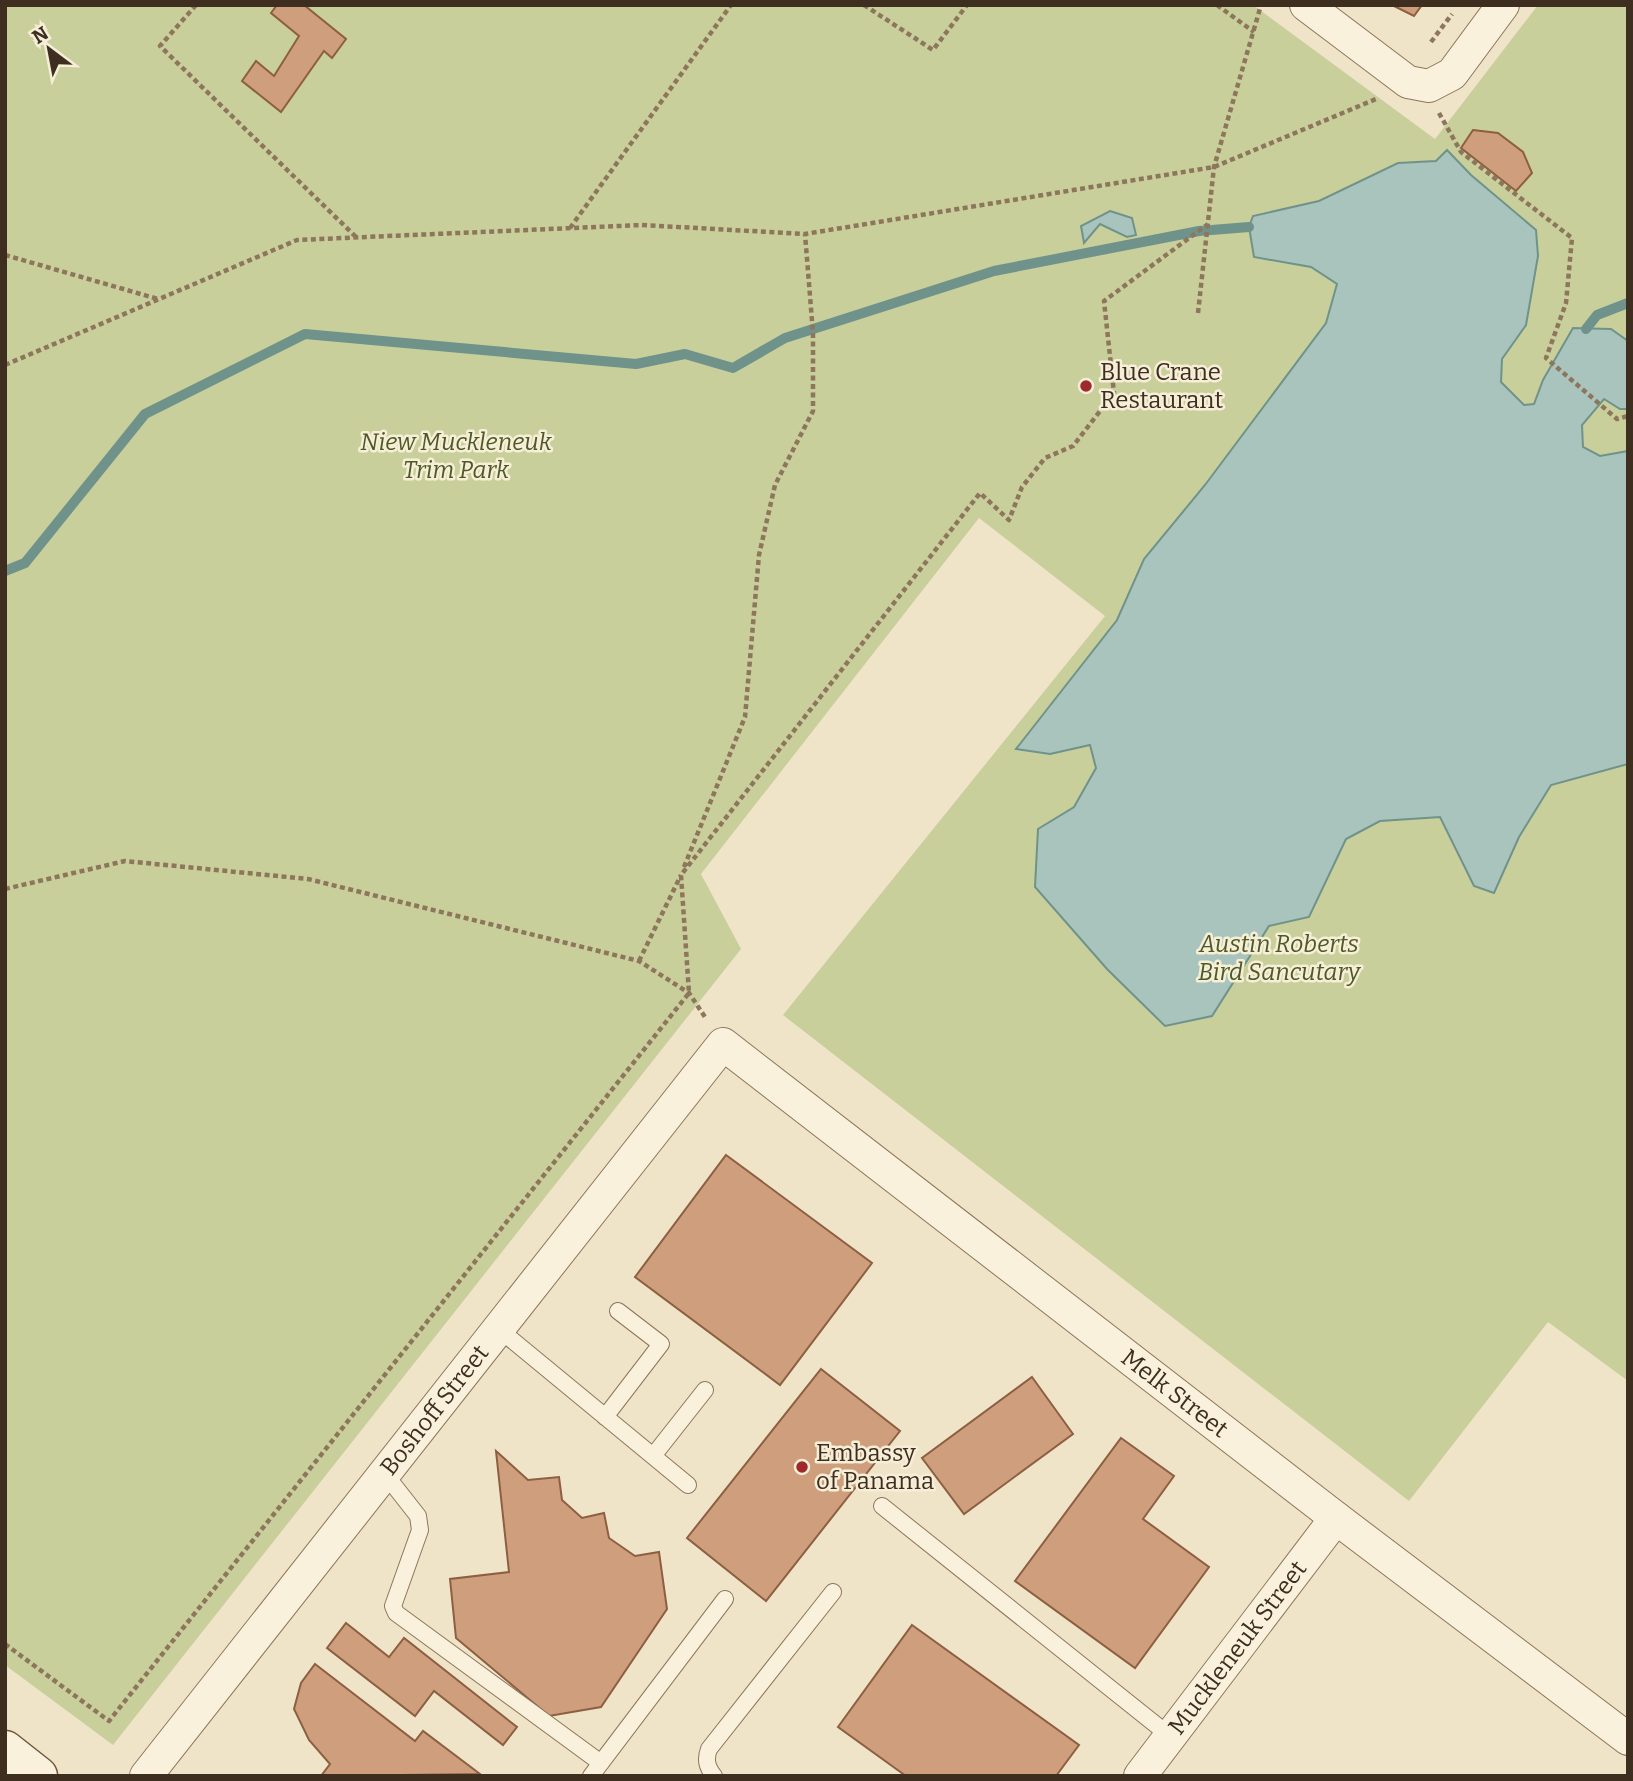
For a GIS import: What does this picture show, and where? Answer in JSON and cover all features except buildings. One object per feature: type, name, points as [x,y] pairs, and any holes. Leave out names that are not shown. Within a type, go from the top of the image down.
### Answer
[{"type":"main road","points":[[5,1750],[38,1776]]},
{"type":"street","points":[[1306,5],[1408,82],[1429,86],[1452,74],[1503,5]]},
{"type":"street","name":"Boshoff Street","points":[[146,1776],[723,1044]]},
{"type":"street","name":"Melk Street","points":[[723,1044],[1336,1518],[1628,1739]]},
{"type":"street","name":"Muckleneuk Street","points":[[1140,1776],[1336,1518]]},
{"type":"lane","points":[[605,1417],[661,1344],[618,1311]]},
{"type":"lane","points":[[500,1330],[688,1485]]},
{"type":"lane","points":[[653,1456],[705,1390]]},
{"type":"lane","points":[[385,1474],[418,1516],[420,1531],[393,1606],[396,1613],[596,1769],[725,1599]]},
{"type":"lane","points":[[882,1506],[1170,1736]]},
{"type":"lane","points":[[715,1776],[708,1769],[706,1758],[709,1749],[833,1592]]},
{"type":"path","points":[[195,5],[160,46],[356,237]]},
{"type":"path","points":[[569,228],[730,5]]},
{"type":"path","points":[[864,5],[933,50],[967,5]]},
{"type":"path","points":[[1217,5],[1254,32]]},
{"type":"path","points":[[1198,313],[1214,167],[1261,5]]},
{"type":"path","points":[[1430,43],[1459,5]]},
{"type":"path","points":[[5,365],[297,240],[642,225],[805,234],[1214,167],[1380,97]]},
{"type":"path","points":[[1436,107],[1461,152],[1572,238],[1566,303],[1546,358],[1617,419],[1628,416]]},
{"type":"path","points":[[5,1644],[109,1721],[689,993],[681,875],[980,493],[1009,520],[1022,487],[1045,458],[1073,446],[1096,420],[1114,393],[1104,301],[1208,224]]},
{"type":"path","points":[[639,961],[681,875],[745,718],[759,555],[775,485],[813,411],[813,333],[805,234]]},
{"type":"path","points":[[5,255],[159,299]]},
{"type":"path","points":[[5,890],[125,861],[308,879],[639,961],[689,993],[723,1044]]},
{"type":"green space","name":"Niew Muckleneuk Trim Park","points":[[5,5],[1253,5],[1435,139],[1538,5],[1628,5],[1628,1381],[1548,1322],[1409,1501],[783,1015],[1105,616],[979,518],[701,874],[741,949],[113,1745],[5,1665]]},
{"type":"water","points":[[1447,150],[1471,175],[1536,230],[1538,256],[1526,325],[1502,359],[1501,382],[1524,405],[1534,404],[1543,380],[1573,328],[1611,329],[1628,341],[1628,409],[1620,409],[1604,399],[1582,425],[1583,447],[1600,456],[1628,451],[1628,764],[1551,785],[1519,837],[1494,893],[1474,886],[1440,817],[1380,821],[1346,839],[1309,917],[1269,926],[1212,1016],[1165,1026],[1107,969],[1035,887],[1038,829],[1074,807],[1096,768],[1090,745],[1050,754],[1016,749],[1117,620],[1144,559],[1205,485],[1326,323],[1337,284],[1311,267],[1254,257],[1249,227],[1253,216],[1319,201],[1398,163],[1436,161]]},
{"type":"water","points":[[1110,211],[1132,218],[1136,235],[1127,237],[1100,224],[1084,243],[1081,226]]},
{"type":"waterway","points":[[5,571],[25,563],[145,414],[305,334],[636,364],[685,354],[733,368],[785,338],[994,271],[1199,231],[1249,227]]},
{"type":"waterway","points":[[1586,329],[1597,315],[1628,303]]},
{"type":"place","name":"Blue Crane Restaurant","points":[[1086,386]]},
{"type":"place","name":"Embassy of Panama","points":[[802,1467]]},
{"type":"park label","name":"Austin Roberts Bird Sancutary","points":[[1279,958]]}]
